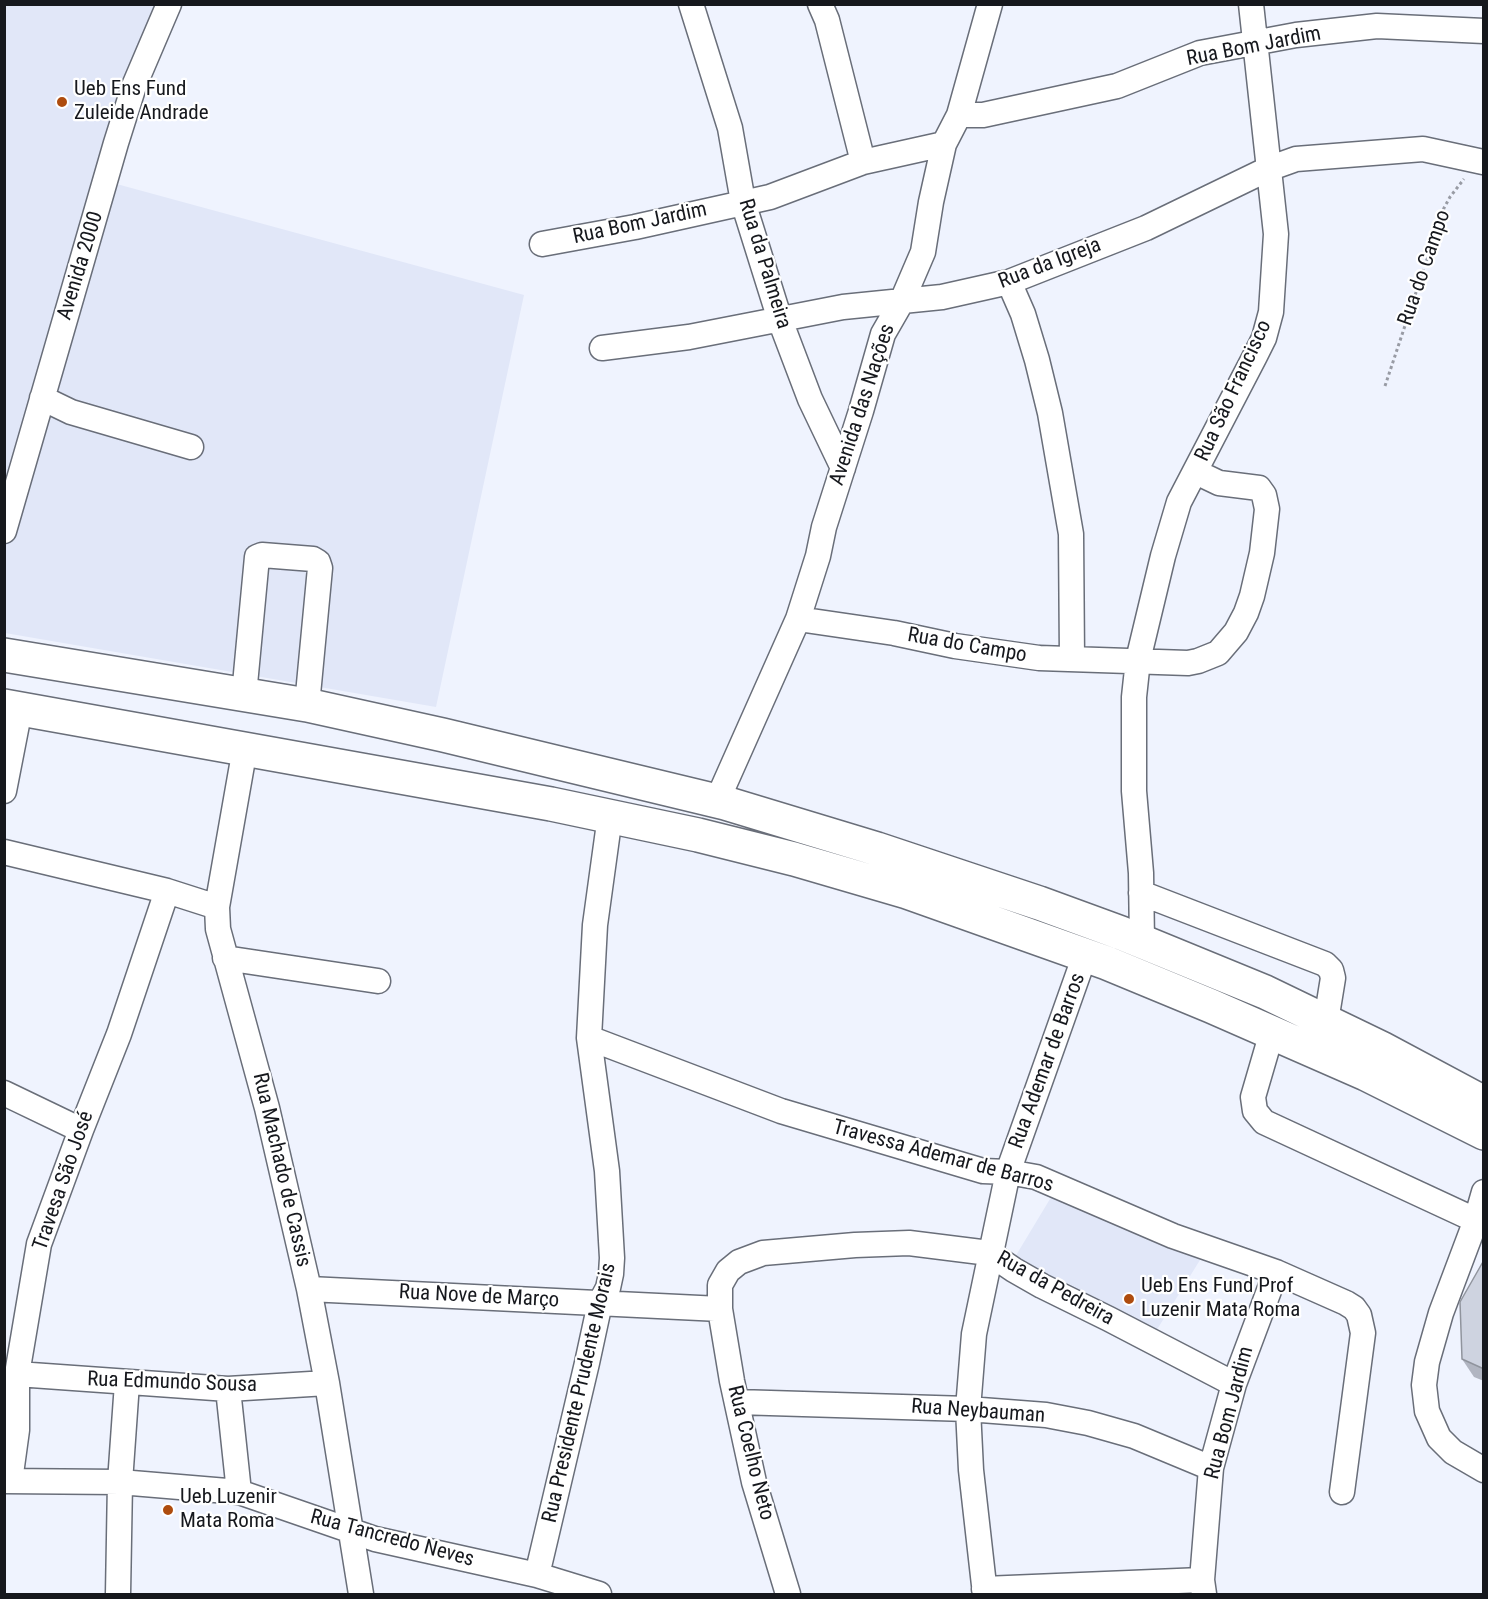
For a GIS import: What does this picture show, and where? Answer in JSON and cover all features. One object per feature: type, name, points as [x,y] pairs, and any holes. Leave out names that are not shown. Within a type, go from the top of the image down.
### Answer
[{"type":"highway","points":[[4,655],[307,705],[513,751],[717,801],[866,846],[1017,896],[1142,942],[1265,992],[1484,1103]]},
{"type":"highway","points":[[12,708],[245,748],[610,816],[794,859],[907,892],[1085,955],[1272,1032],[1366,1074],[1484,1133]]},
{"type":"street","name":"Avenida 2000","points":[[4,531],[130,98],[169,4]]},
{"type":"street","name":"Rua da Palmeira","points":[[691,4],[730,128],[743,202],[780,320],[810,399],[843,468]]},
{"type":"street","points":[[819,4],[827,20],[863,162]]},
{"type":"street","name":"Avenida das Nações","points":[[717,801],[798,620],[883,334],[902,301],[923,252],[944,144],[959,115],[990,4]]},
{"type":"street","name":"Rua São Francisco","points":[[1138,660],[1163,556],[1179,502],[1259,347],[1271,312],[1276,234],[1251,4]]},
{"type":"street","name":"Rua Bom Jardim","points":[[959,115],[983,115],[1117,86],[1200,53],[1296,35],[1377,26],[1484,31]]},
{"type":"street","name":"Rua Bom Jardim","points":[[542,244],[635,227],[770,197],[863,162],[944,144]]},
{"type":"street","name":"Rua da Igreja","points":[[602,348],[689,337],[843,308],[942,297],[1009,282],[1146,228],[1268,169],[1296,159],[1423,148],[1484,162]]},
{"type":"street","points":[[1009,282],[1023,314],[1044,388],[1071,534],[1072,659]]},
{"type":"street","points":[[42,398],[71,412],[191,447]]},
{"type":"street","name":"Rua do Campo","points":[[798,620],[894,633],[955,646],[1039,658],[1188,663],[1198,661],[1218,653],[1236,632],[1252,596],[1262,553],[1266,501],[1259,488],[1219,483],[1196,472]]},
{"type":"street","points":[[244,695],[257,557],[262,555],[313,559],[318,562],[320,568],[307,705]]},
{"type":"street","points":[[1138,660],[1134,698],[1134,790],[1142,942]]},
{"type":"street","points":[[4,791],[12,708]]},
{"type":"street","name":"Rua Machado de Cassis","points":[[245,748],[217,907],[218,929],[267,1108],[309,1289],[327,1383],[361,1594]]},
{"type":"street","name":"Rua Presidente Prudente Morais","points":[[537,1575],[600,1303],[608,1288],[612,1258],[607,1171],[589,1038],[595,925],[610,816]]},
{"type":"street","points":[[4,852],[167,891],[217,907]]},
{"type":"street","name":"Travesa São José","points":[[7,1481],[17,1430],[17,1374],[39,1244],[119,1034],[167,891]]},
{"type":"street","points":[[1141,893],[1325,964],[1331,970],[1333,978],[1326,1022]]},
{"type":"street","name":"Rua Ademar de Barros","points":[[984,1592],[971,1470],[968,1409],[974,1334],[989,1253],[1008,1172],[1085,955]]},
{"type":"street","points":[[225,958],[378,981]]},
{"type":"street","points":[[1272,1032],[1252,1097],[1255,1110],[1264,1122],[1480,1222]]},
{"type":"street","name":"Travessa Ademar de Barros","points":[[589,1038],[781,1112],[982,1171],[1008,1172],[1036,1177],[1173,1236],[1276,1272],[1346,1303],[1354,1308],[1359,1316],[1363,1333],[1342,1492]]},
{"type":"street","points":[[4,1093],[81,1130]]},
{"type":"street","points":[[1484,1192],[1480,1222],[1441,1313],[1427,1362],[1424,1385],[1427,1411],[1439,1438],[1453,1452],[1484,1470]]},
{"type":"street","name":"Rua da Pedreira","points":[[720,1309],[720,1285],[728,1271],[739,1262],[763,1253],[909,1243],[989,1253],[1042,1286],[1234,1384]]},
{"type":"street","name":"Rua Bom Jardim","points":[[1203,1587],[1211,1468],[1234,1384],[1276,1272]]},
{"type":"street","name":"Rua Nove de Março","points":[[309,1289],[720,1309]]},
{"type":"street","name":"Rua Coelho Neto","points":[[720,1309],[732,1381],[754,1482],[788,1594]]},
{"type":"street","name":"Rua Edmundo Sousa","points":[[17,1374],[228,1389],[327,1383]]},
{"type":"street","points":[[118,1594],[120,1482],[127,1383]]},
{"type":"street","points":[[228,1389],[239,1492]]},
{"type":"street","name":"Rua Neybauman","points":[[737,1402],[968,1409],[1046,1415],[1088,1423],[1134,1436],[1211,1468]]},
{"type":"street","name":"Rua Tancredo Neves","points":[[7,1481],[120,1482],[239,1492],[351,1532],[462,1560],[537,1575],[575,1591],[599,1594]]},
{"type":"street","points":[[984,1592],[1203,1587]]},
{"type":"path","name":"Rua do Campo","points":[[1385,386],[1444,208],[1450,196],[1469,174],[1484,162]]},
{"type":"shaded area","points":[[4,5],[160,5],[113,183],[524,295],[436,707],[5,633]]},
{"type":"shaded area","name":"Ueb Ens Fund Prof Luzenir Mata Roma","points":[[1053,1194],[1200,1260],[1153,1336],[1012,1262]]},
{"type":"building","points":[[1484,1260],[1484,1369],[1462,1359],[1460,1302]]},
{"type":"place","name":"Ueb Ens Fund Zuleide Andrade","points":[[62,102]]},
{"type":"place","name":"Ueb Ens Fund Prof Luzenir Mata Roma","points":[[1129,1299]]},
{"type":"place","name":"Ueb Luzenir Mata Roma","points":[[168,1510]]}]
